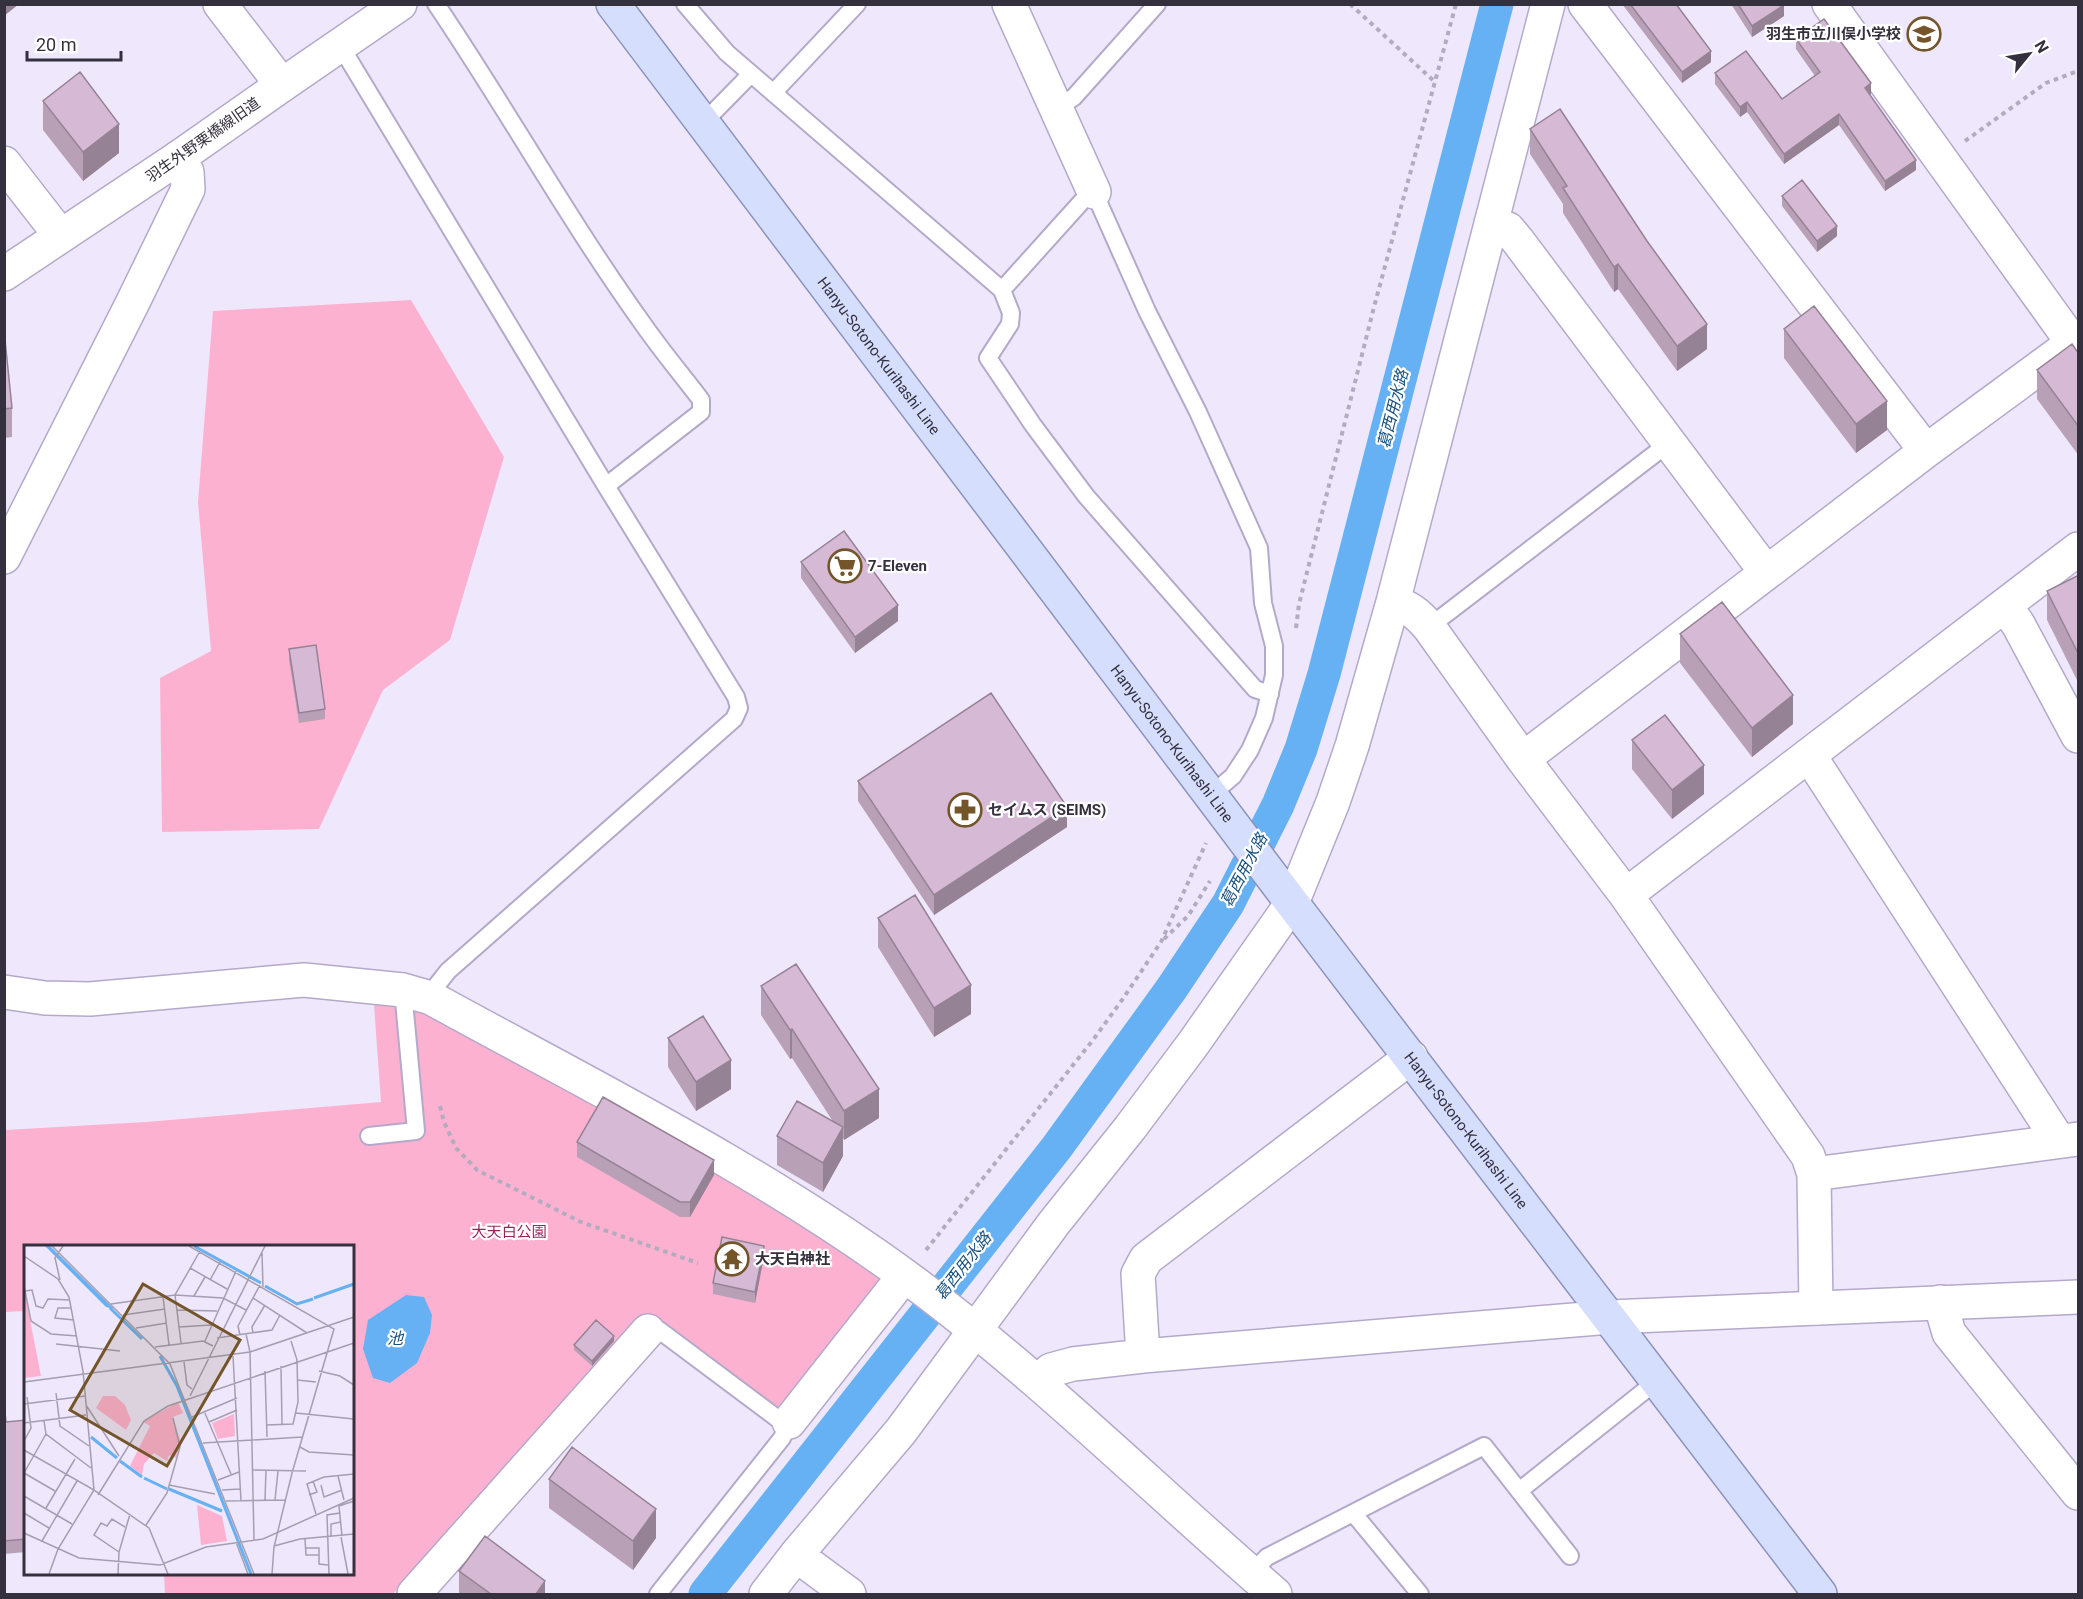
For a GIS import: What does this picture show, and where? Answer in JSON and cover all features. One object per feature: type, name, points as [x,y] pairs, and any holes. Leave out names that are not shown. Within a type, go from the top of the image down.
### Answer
[{"type":"main road","name":"Hanyu-Sotono-Kurihashi Line","points":[[613,4],[1215,817],[1288,896],[1820,1594]]},
{"type":"street","points":[[220,4],[282,85]]},
{"type":"street","name":"羽生外野栗橋線旧道","points":[[4,274],[178,158],[400,4]]},
{"type":"street","points":[[1009,4],[1094,192]]},
{"type":"street","points":[[766,1594],[901,1431],[969,1325],[1130,1128],[1193,1044],[1288,896],[1333,801],[1352,746],[1393,602],[1548,4]]},
{"type":"street","points":[[1585,4],[1926,451]]},
{"type":"street","points":[[1523,759],[1926,451],[2076,347],[1829,4]]},
{"type":"street","points":[[4,557],[188,189],[187,172],[178,158]]},
{"type":"street","points":[[4,163],[60,235]]},
{"type":"street","points":[[1491,224],[1508,230],[1518,242],[1766,572]]},
{"type":"street","points":[[1626,895],[2079,549]]},
{"type":"street","points":[[1393,602],[1407,606],[1418,614],[1429,627],[1523,759],[1626,895],[1808,1156],[1814,1174],[1816,1308]]},
{"type":"street","points":[[2004,606],[2018,624],[2079,736]]},
{"type":"street","points":[[1809,755],[2069,1140],[1814,1174]]},
{"type":"street","points":[[4,992],[45,998],[90,999],[304,981],[417,994],[757,1177],[913,1272],[969,1325],[1263,1584]]},
{"type":"street","points":[[1143,1356],[1138,1275],[1146,1259],[1411,1058]]},
{"type":"street","points":[[789,1422],[913,1272]]},
{"type":"street","points":[[1036,1382],[1051,1370],[1073,1364],[1143,1356],[1610,1317],[2079,1297]]},
{"type":"street","points":[[1940,1302],[1949,1333],[2079,1493]]},
{"type":"street","points":[[414,1594],[648,1331]]},
{"type":"street","points":[[796,1555],[849,1594]]},
{"type":"lane","points":[[436,4],[476,63],[613,280],[643,324],[701,400],[701,412],[606,486]]},
{"type":"lane","points":[[685,4],[727,53],[1002,290],[1011,313],[1010,324],[988,358],[994,368],[1033,425],[1086,495],[1255,688],[1270,694]]},
{"type":"lane","points":[[773,93],[857,4]]},
{"type":"lane","points":[[1056,109],[1074,97],[1157,4]]},
{"type":"lane","points":[[340,45],[736,697],[739,708],[734,719],[448,971],[437,985],[417,994],[416,1131],[369,1136]]},
{"type":"lane","points":[[703,123],[751,74]]},
{"type":"lane","points":[[1002,290],[1084,199],[1094,192],[1147,311],[1198,412],[1258,548],[1263,603],[1274,646],[1274,675],[1264,718],[1242,764],[1233,776],[1215,817]]},
{"type":"lane","points":[[1429,627],[1670,443]]},
{"type":"lane","points":[[648,1331],[659,1330],[778,1419],[789,1422],[782,1438],[658,1594]]},
{"type":"lane","points":[[1519,1491],[1658,1380]]},
{"type":"lane","points":[[1263,1584],[1267,1557],[1484,1446],[1570,1556]]},
{"type":"lane","points":[[1356,1512],[1354,1514],[1420,1594]]},
{"type":"path","points":[[1350,4],[1435,82]]},
{"type":"path","points":[[1295,639],[1302,592],[1374,306],[1456,4]]},
{"type":"path","points":[[1940,159],[2046,82],[2079,71]]},
{"type":"path","points":[[1161,942],[1215,817]]},
{"type":"path","points":[[913,1272],[1093,1040],[1161,942],[1188,915],[1210,881]]},
{"type":"path","points":[[438,1096],[444,1122],[456,1148],[477,1170],[581,1222],[698,1263]]},
{"type":"green space","points":[[411,300],[504,457],[450,640],[383,690],[319,829],[162,832],[160,678],[211,651],[198,502],[213,311]]},
{"type":"green space","name":"大天白公園","points":[[373,991],[417,1000],[744,1186],[879,1272],[882,1288],[778,1409],[656,1318],[631,1330],[393,1594],[165,1594],[164,1575],[354,1575],[354,1245],[24,1245],[24,1311],[5,1312],[5,1130],[146,1122],[381,1102]]},
{"type":"water","name":"池","points":[[406,1295],[424,1297],[432,1315],[430,1333],[417,1363],[390,1383],[373,1378],[363,1349],[368,1320]]},
{"type":"building","points":[[1630,4],[1676,4],[1711,51],[1682,72]]},
{"type":"building","points":[[1738,4],[1783,4],[1784,5],[1752,26]]},
{"type":"building","points":[[1824,19],[1871,83],[1865,88],[1916,160],[1885,181],[1839,114],[1784,154],[1747,102],[1740,107],[1715,73],[1746,51],[1782,99],[1820,72],[1796,39]]},
{"type":"building","points":[[80,72],[119,124],[83,152],[43,101]]},
{"type":"building","points":[[1560,109],[1647,241],[1707,324],[1677,346],[1618,264],[1614,267],[1563,188],[1567,186],[1530,129]]},
{"type":"building","points":[[1802,180],[1837,226],[1817,241],[1782,196]]},
{"type":"building","points":[[1814,306],[1887,401],[1856,424],[1784,329]]},
{"type":"building","points":[[4,330],[12,408],[4,409]]},
{"type":"building","points":[[2072,344],[2079,354],[2079,427],[2037,370]]},
{"type":"building","points":[[844,531],[898,605],[855,637],[801,562]]},
{"type":"building","points":[[2079,575],[2079,655],[2047,591]]},
{"type":"building","points":[[1722,602],[1793,695],[1752,728],[1680,634]]},
{"type":"building","points":[[316,645],[325,709],[299,713],[289,649]]},
{"type":"building","points":[[991,693],[1067,807],[934,895],[858,781]]},
{"type":"building","points":[[1665,715],[1704,765],[1672,790],[1632,740]]},
{"type":"building","points":[[915,895],[971,985],[934,1008],[878,918]]},
{"type":"building","points":[[796,964],[879,1089],[844,1111],[792,1029],[790,1030],[761,986]]},
{"type":"building","points":[[703,1016],[731,1060],[696,1082],[668,1038]]},
{"type":"building","points":[[603,1097],[714,1160],[690,1202],[680,1202],[577,1142]]},
{"type":"building","points":[[797,1101],[843,1127],[823,1163],[777,1136]]},
{"type":"building","points":[[722,1237],[764,1246],[755,1292],[713,1283]]},
{"type":"building","points":[[596,1320],[614,1336],[592,1361],[574,1345]]},
{"type":"building","points":[[4,1402],[6,1422],[24,1420],[24,1539],[4,1541]]},
{"type":"building","points":[[572,1447],[656,1509],[633,1541],[549,1479]]},
{"type":"building","points":[[485,1536],[545,1581],[536,1594],[491,1594],[459,1571]]},
{"type":"waterway","name":"葛西用水路","points":[[705,1594],[1057,1147],[1172,988],[1228,904],[1278,805],[1301,749],[1324,674],[1497,4]]},
{"type":"place","name":"羽生市立川俣小学校","points":[[1924,34]]},
{"type":"place","name":"7-Eleven","points":[[845,566]]},
{"type":"place","name":"セイムス (SEIMS)","points":[[965,810]]},
{"type":"place","name":"大天白神社","points":[[732,1259]]}]
